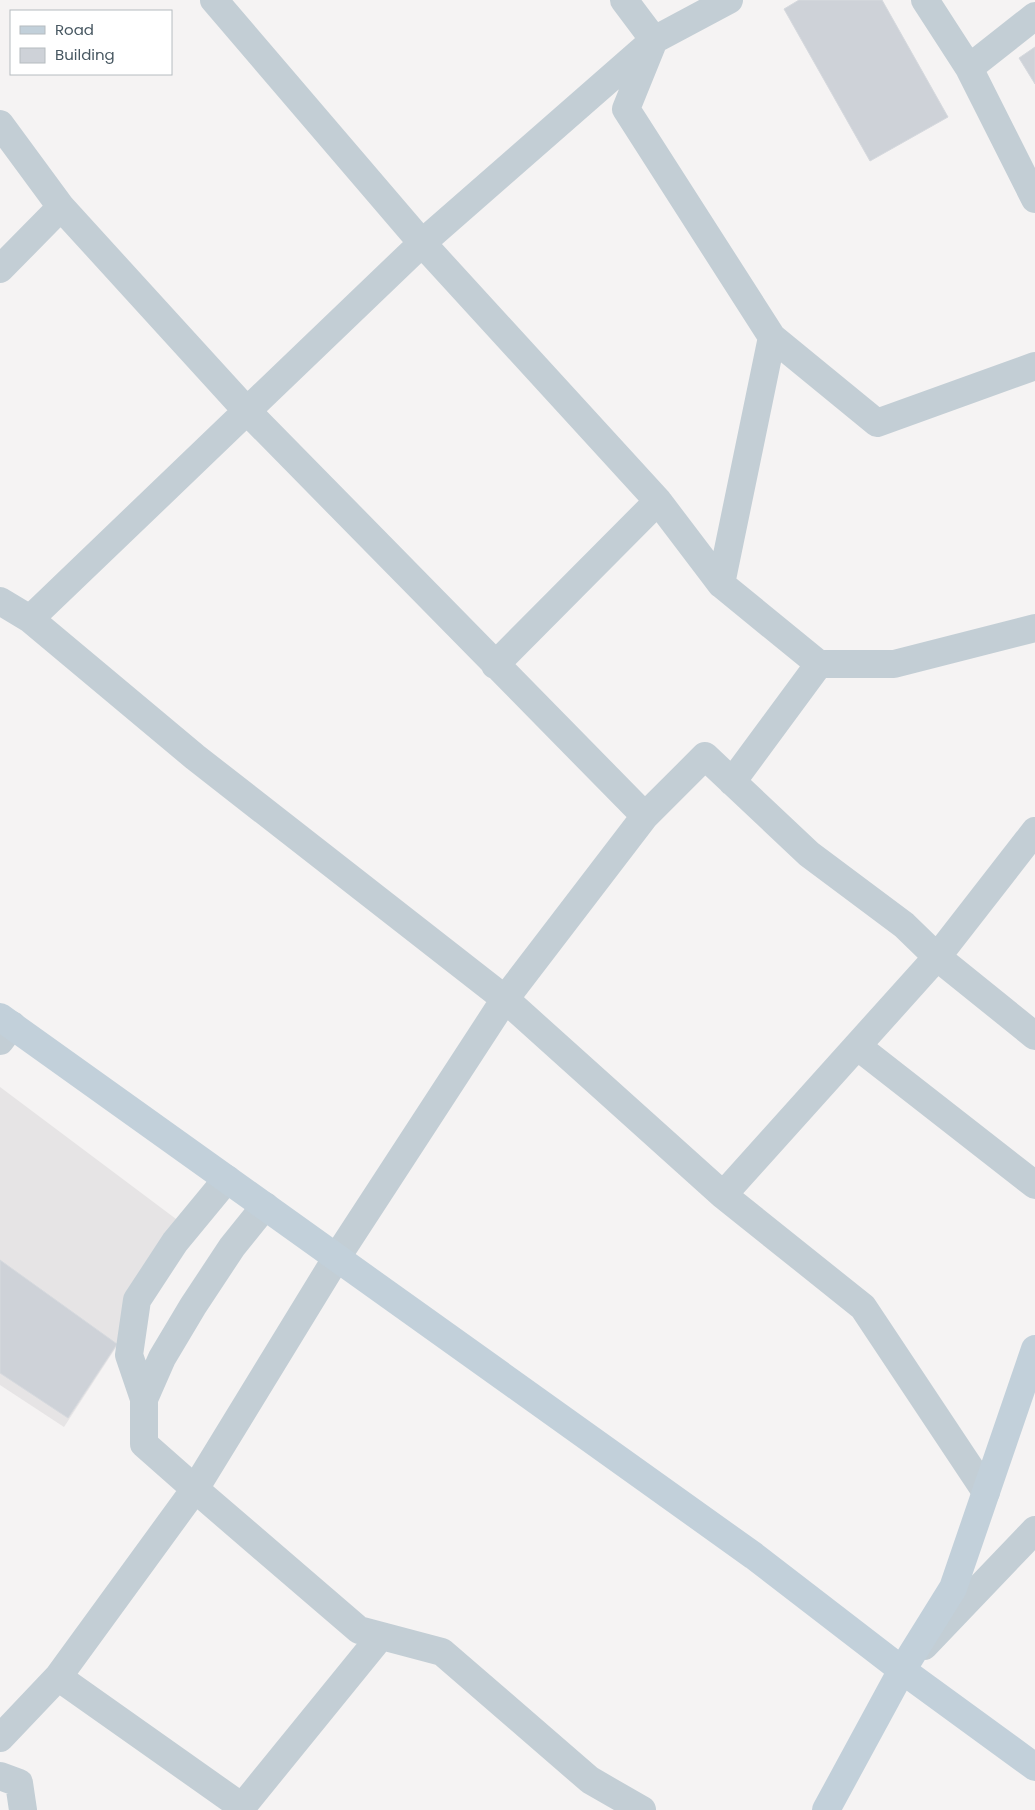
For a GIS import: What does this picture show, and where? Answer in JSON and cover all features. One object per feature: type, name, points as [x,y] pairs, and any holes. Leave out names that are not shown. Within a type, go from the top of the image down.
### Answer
[{"type":"main road","points":[[4,1028],[227,1179],[337,1257],[754,1556],[902,1670],[1035,1767]]},
{"type":"main road","points":[[826,1810],[902,1670],[954,1588],[1035,1350]]},
{"type":"street","points":[[214,0],[422,243],[658,501],[721,584],[819,664],[894,664],[1035,628]]},
{"type":"street","points":[[624,0],[654,40]]},
{"type":"street","points":[[30,620],[422,243],[654,40],[730,0]]},
{"type":"street","points":[[924,0],[969,68],[1035,199]]},
{"type":"street","points":[[969,68],[1035,16]]},
{"type":"street","points":[[654,40],[626,109],[772,337],[877,423],[1035,366]]},
{"type":"street","points":[[0,124],[61,207],[247,411],[645,816]]},
{"type":"street","points":[[0,269],[61,207]]},
{"type":"street","points":[[721,584],[772,337]]},
{"type":"street","points":[[495,665],[658,501]]},
{"type":"street","points":[[0,601],[30,620],[195,757],[504,999],[723,1195],[863,1307],[986,1492]]},
{"type":"street","points":[[732,782],[819,664]]},
{"type":"street","points":[[0,1738],[58,1677],[195,1489],[337,1257],[504,999],[645,816],[705,756],[809,854],[904,925],[937,957],[1035,1036]]},
{"type":"street","points":[[723,1195],[937,957],[1035,831]]},
{"type":"street","points":[[857,1046],[1035,1185]]},
{"type":"street","points":[[227,1179],[175,1242],[137,1300],[129,1355],[144,1399],[144,1444],[359,1630],[442,1652],[590,1780],[642,1810]]},
{"type":"street","points":[[144,1399],[162,1358],[192,1306],[232,1247],[265,1206]]},
{"type":"street","points":[[902,1670],[1035,1530]]},
{"type":"street","points":[[58,1677],[241,1809],[381,1636]]},
{"type":"street","points":[[0,1776],[19,1783],[23,1810]]},
{"type":"shaded area","points":[[0,1087],[192,1231],[64,1427],[0,1385]]},
{"type":"building","points":[[799,0],[882,0],[948,117],[870,161],[784,9]]},
{"type":"building","points":[[1035,47],[1035,84],[1019,58]]},
{"type":"building","points":[[0,1260],[117,1344],[68,1418],[0,1373]]}]
